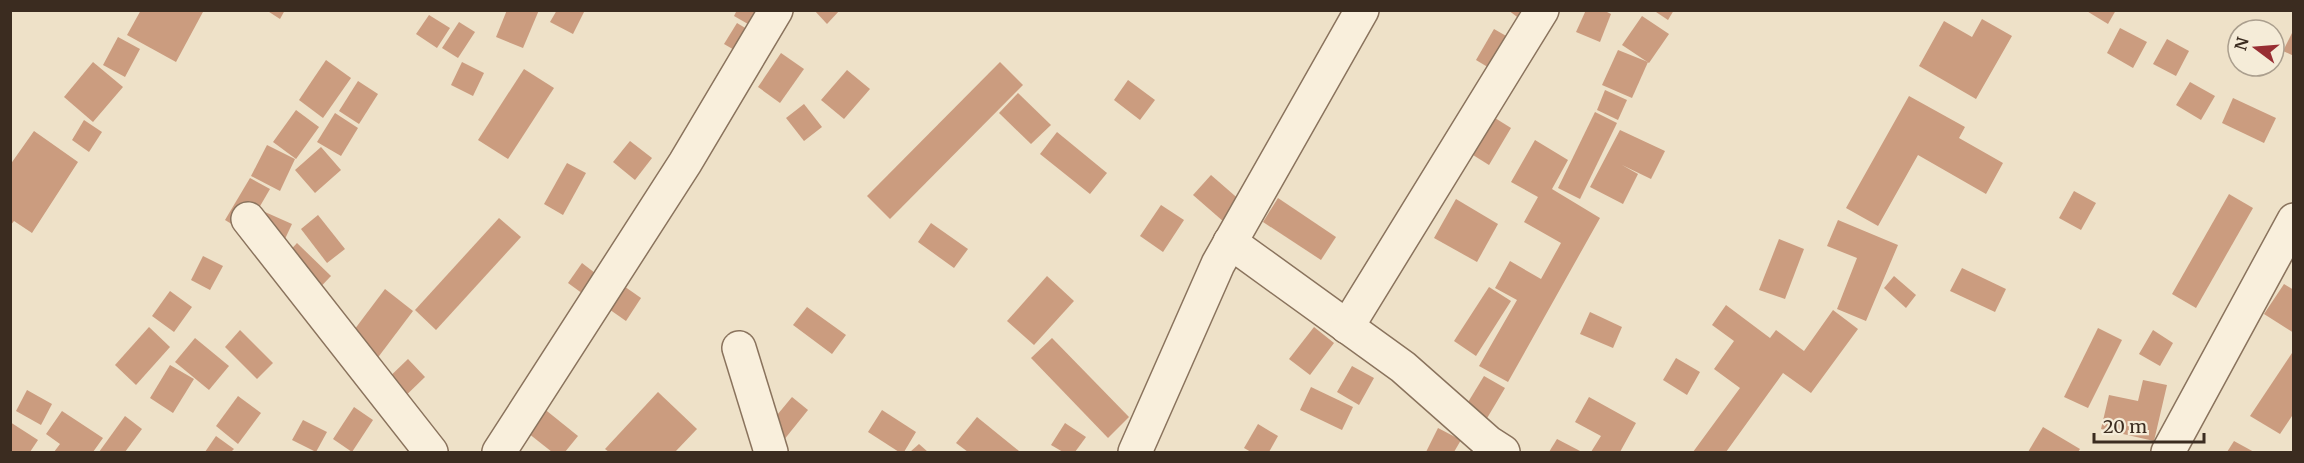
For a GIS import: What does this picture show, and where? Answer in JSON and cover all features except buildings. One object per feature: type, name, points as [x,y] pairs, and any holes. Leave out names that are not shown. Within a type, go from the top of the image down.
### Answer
[{"type":"street","points":[[499,453],[685,163],[776,10]]},
{"type":"street","points":[[1135,453],[1218,264],[1362,10]]},
{"type":"street","points":[[1347,327],[1542,10]]},
{"type":"street","points":[[248,219],[431,453]]},
{"type":"street","points":[[2168,453],[2293,223]]},
{"type":"street","points":[[1230,242],[1404,367],[1503,453]]},
{"type":"street","points":[[739,348],[771,453]]}]
